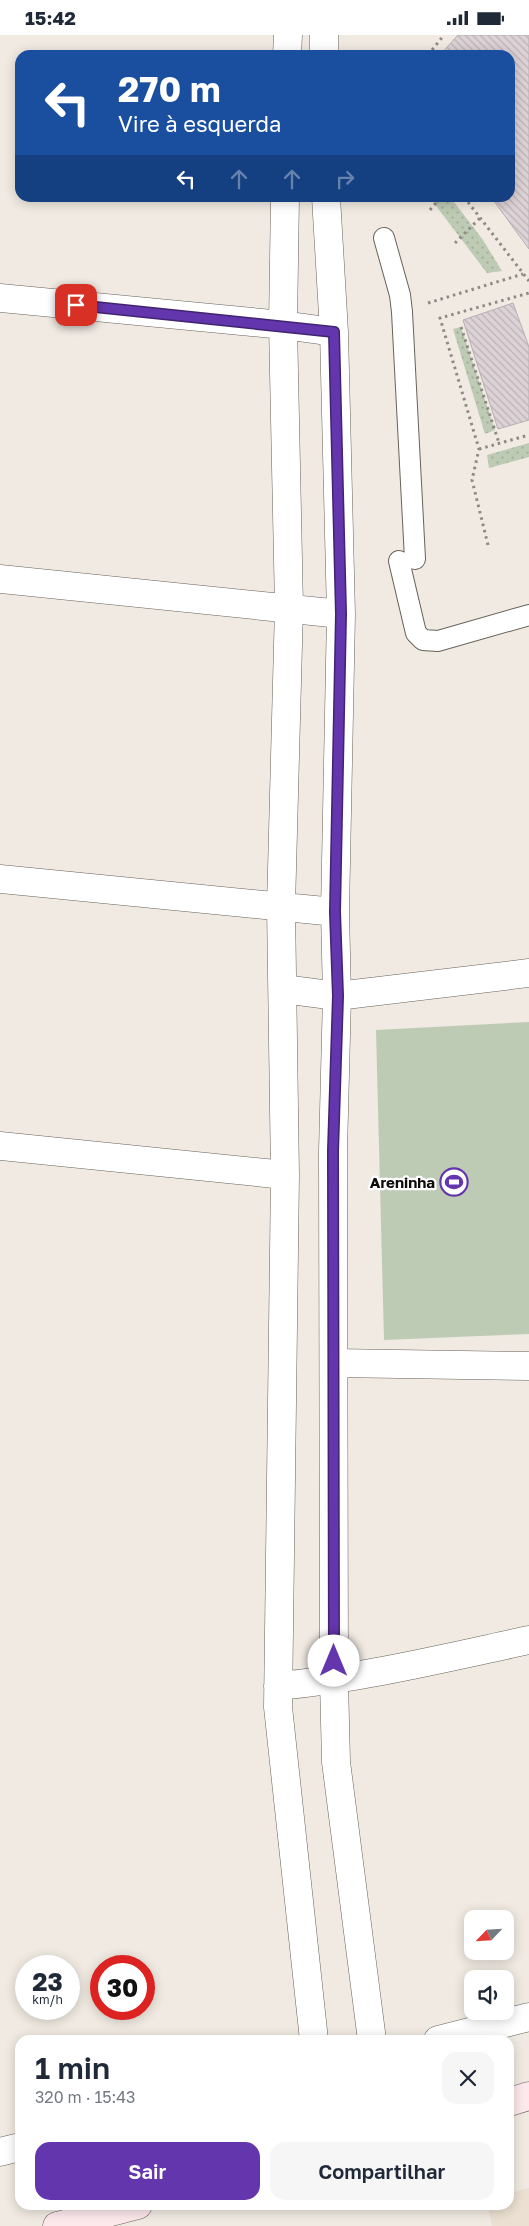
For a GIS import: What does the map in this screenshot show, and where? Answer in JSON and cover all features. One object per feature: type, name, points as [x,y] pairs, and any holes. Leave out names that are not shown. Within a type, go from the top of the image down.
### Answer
[{"type":"main road","points":[[514,2100],[529,2096]]},
{"type":"main road","points":[[57,2226],[119,2210]]},
{"type":"street","points":[[287,50],[288,35]]},
{"type":"street","points":[[324,35],[324,50]]},
{"type":"street","points":[[285,202],[283,325],[289,607],[281,907],[285,1175],[278,1707],[294,1872],[313,2035]]},
{"type":"street","points":[[326,202],[334,332],[341,614],[335,912],[338,996],[333,1151],[334,1681],[336,1762],[371,2035]]},
{"type":"street","points":[[0,298],[283,325],[334,332]]},
{"type":"street","points":[[0,579],[289,607],[341,614]]},
{"type":"street","points":[[0,879],[335,912]]},
{"type":"street","points":[[283,989],[338,996],[529,973]]},
{"type":"street","points":[[0,1146],[285,1175]]},
{"type":"street","points":[[334,1363],[529,1366]]},
{"type":"street","points":[[278,1686],[334,1681],[529,1640]]},
{"type":"street","points":[[458,2035],[529,2017]]},
{"type":"street","points":[[0,2152],[15,2148]]},
{"type":"lane","points":[[384,238],[400,295],[402,312],[407,560],[416,633],[423,640],[438,641],[529,615]]},
{"type":"path","points":[[432,50],[444,35]]},
{"type":"path","points":[[430,209],[436,202]]},
{"type":"path","points":[[468,202],[529,281]]},
{"type":"path","points":[[455,243],[480,219]]},
{"type":"path","points":[[402,312],[523,274]]},
{"type":"path","points":[[488,545],[472,480],[479,449],[440,318],[529,293]]},
{"type":"path","points":[[462,327],[499,443]]},
{"type":"path","points":[[479,449],[529,435]]},
{"type":"shaded area","points":[[529,2188],[529,2226],[492,2226],[489,2210],[514,2210],[514,2192]]},
{"type":"green space","points":[[433,202],[454,202],[483,240],[502,271],[487,273]]},
{"type":"green space","points":[[461,327],[495,430],[485,434],[453,329]]},
{"type":"green space","points":[[529,443],[529,457],[489,468],[487,455]]},
{"type":"green space","name":"Areninha","points":[[529,1022],[529,1334],[384,1340],[376,1030]]},
{"type":"building","points":[[458,35],[529,35],[529,249],[495,202],[515,202],[515,50],[444,50]]},
{"type":"building","points":[[513,303],[529,347],[529,420],[498,429],[463,320]]},
{"type":"place","name":"Areninha","points":[[454,1182]]},
{"type":"route","points":[[76,305],[283,325],[334,332],[341,614],[335,912],[338,996],[333,1151],[334,1661]]}]
